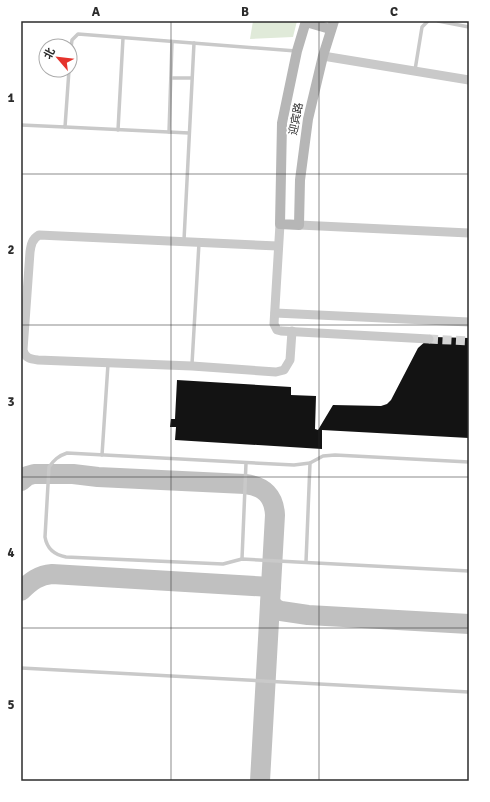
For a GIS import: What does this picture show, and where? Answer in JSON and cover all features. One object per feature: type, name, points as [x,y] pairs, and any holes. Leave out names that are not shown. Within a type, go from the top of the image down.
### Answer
[{"type":"main road","points":[[306,21],[332,25]]},
{"type":"main road","name":"迎宾路","points":[[280,224],[282,123],[297,51],[306,21]]},
{"type":"main road","name":"迎宾路","points":[[299,225],[300,180],[303,147],[308,119],[332,25]]},
{"type":"main road","points":[[280,224],[299,225]]},
{"type":"street","points":[[323,56],[469,80]]},
{"type":"street","points":[[280,224],[275,328],[279,331],[292,332],[428,339]]},
{"type":"street","points":[[299,225],[469,233]]},
{"type":"street","points":[[278,246],[48,235],[36,236],[32,241],[30,252],[22,335],[23,350],[26,358],[31,360],[192,366],[281,372],[289,364],[292,332]]},
{"type":"street","points":[[275,313],[469,322]]},
{"type":"lane","points":[[415,72],[422,27],[428,21]]},
{"type":"lane","points":[[438,21],[469,27]]},
{"type":"lane","points":[[74,38],[78,34],[297,51]]},
{"type":"lane","points":[[118,130],[123,38]]},
{"type":"lane","points":[[169,132],[172,42]]},
{"type":"lane","points":[[184,241],[194,43]]},
{"type":"lane","points":[[65,127],[68,78]]},
{"type":"lane","points":[[171,78],[192,78]]},
{"type":"lane","points":[[21,125],[189,133]]},
{"type":"lane","points":[[192,366],[199,242]]},
{"type":"lane","points":[[102,455],[108,362]]},
{"type":"lane","points":[[469,462],[335,455],[324,456],[310,463],[294,465],[102,455],[60,455],[49,467],[45,538],[46,544],[51,550],[66,557],[215,564],[223,564],[242,559],[469,571]]},
{"type":"lane","points":[[242,559],[246,463]]},
{"type":"lane","points":[[306,562],[310,463]]},
{"type":"lane","points":[[21,668],[469,692]]},
{"type":"green space","points":[[253,21],[297,21],[293,37],[250,39]]},
{"type":"building","points":[[434,337],[469,338],[469,438],[322,430],[322,449],[175,440],[176,427],[170,427],[171,419],[175,419],[177,380],[291,387],[291,395],[316,396],[315,429],[318,430],[333,405],[381,406],[387,404],[391,400],[418,348],[427,340]]},
{"type":"taxiway","points":[[21,481],[27,476],[34,474],[73,474],[98,477],[245,484],[258,487],[267,493],[273,502],[275,515],[260,781]]},
{"type":"taxiway","points":[[21,591],[35,579],[52,574],[271,587]]},
{"type":"taxiway","points":[[270,603],[276,609],[281,611],[308,615],[469,624]]},
{"type":"tunnel","points":[[429,339],[469,341]]}]
